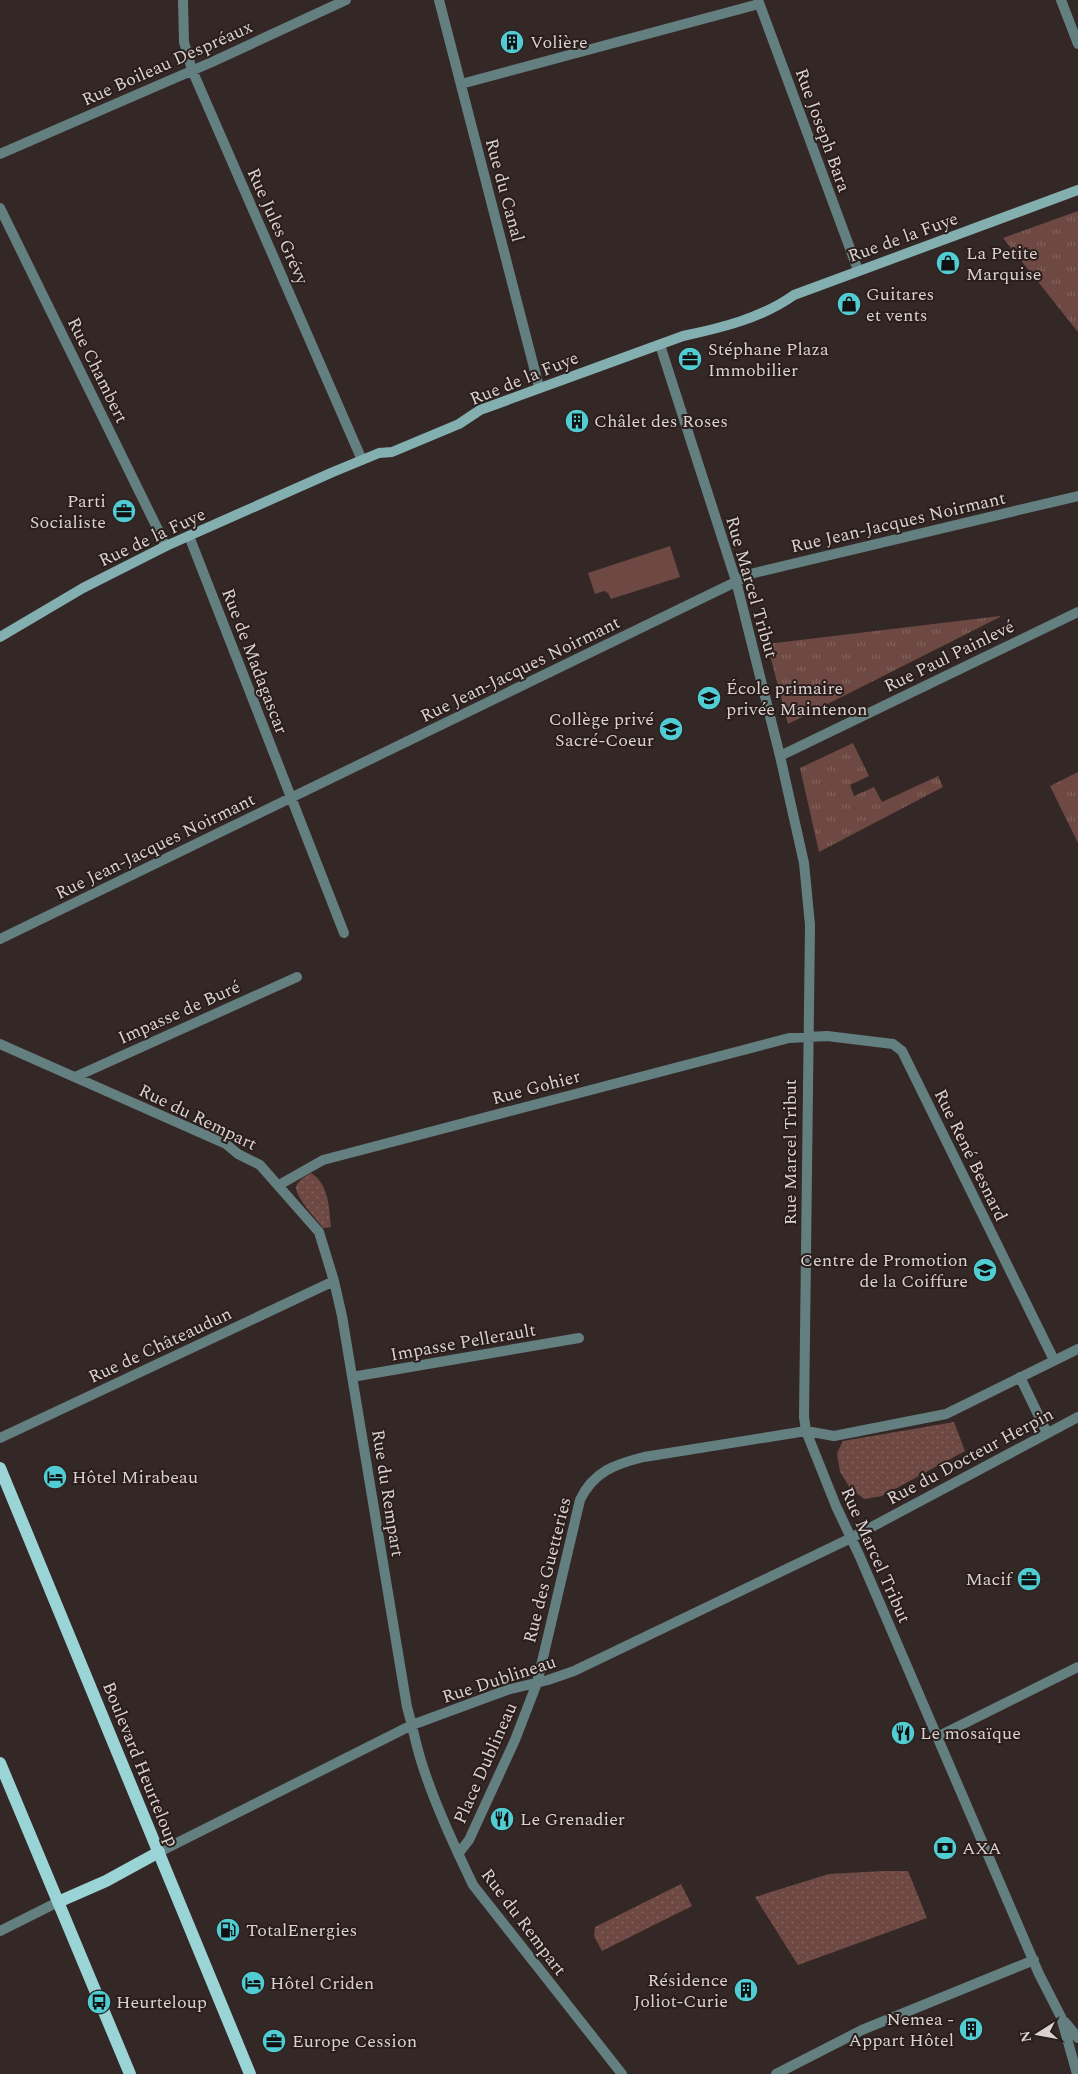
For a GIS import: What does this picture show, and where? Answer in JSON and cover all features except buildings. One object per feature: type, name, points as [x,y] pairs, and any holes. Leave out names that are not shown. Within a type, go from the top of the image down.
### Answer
[{"type":"main road","name":"Boulevard Heurteloup","points":[[0,1468],[250,2074]]},
{"type":"main road","points":[[0,1763],[130,2074]]},
{"type":"main road","points":[[58,1902],[106,1881],[159,1852]]},
{"type":"street","name":"Rue Jules Grévy","points":[[184,0],[184,42],[192,70],[362,460]]},
{"type":"street","name":"Rue Boileau Despréaux","points":[[0,154],[346,0]]},
{"type":"street","name":"Rue du Canal","points":[[439,0],[540,387]]},
{"type":"street","points":[[1061,0],[1078,44]]},
{"type":"street","points":[[461,84],[758,2]]},
{"type":"street","name":"Rue Joseph Bara","points":[[758,2],[858,270]]},
{"type":"street","name":"Rue de la Fuye","points":[[0,637],[83,588],[166,546],[362,460],[392,452],[459,424],[480,410],[683,336],[717,329],[778,307],[794,295],[858,270],[1078,190]]},
{"type":"street","name":"Rue Chambert","points":[[0,208],[166,546]]},
{"type":"street","name":"Rue Marcel Tribut","points":[[660,345],[736,581],[780,756],[804,863],[810,925],[804,1417],[806,1432],[836,1506],[1061,2018],[1077,2074]]},
{"type":"street","name":"Rue Jean-Jacques Noirmant","points":[[0,939],[719,591],[754,572],[1078,496]]},
{"type":"street","name":"Rue de Madagascar","points":[[189,536],[344,933]]},
{"type":"street","name":"Rue Paul Painlevé","points":[[780,756],[1078,612]]},
{"type":"street","name":"Impasse de Buré","points":[[75,1077],[297,977]]},
{"type":"street","name":"Rue René Besnard","points":[[808,1038],[827,1036],[893,1044],[902,1051],[1054,1360]]},
{"type":"street","name":"Rue Gohier","points":[[279,1185],[323,1160],[789,1038],[808,1038]]},
{"type":"street","name":"Rue du Rempart","points":[[0,1044],[226,1144],[238,1154],[260,1165],[319,1232],[334,1281],[352,1377],[407,1707],[414,1739],[424,1769],[458,1854],[479,1895],[622,2074]]},
{"type":"street","name":"Rue de Châteaudun","points":[[0,1438],[334,1281]]},
{"type":"street","name":"Impasse Pellerault","points":[[352,1377],[579,1338]]},
{"type":"street","points":[[806,1432],[834,1436],[946,1414],[1078,1349]]},
{"type":"street","points":[[1020,1377],[1047,1433]]},
{"type":"street","name":"Rue du Docteur Herpin","points":[[851,1538],[1078,1417]]},
{"type":"street","name":"Rue des Guetteries","points":[[537,1683],[580,1500],[585,1488],[594,1478],[607,1469],[644,1457],[806,1432]]},
{"type":"street","name":"Rue Dublineau","points":[[159,1852],[412,1725],[507,1690],[574,1671],[851,1538]]},
{"type":"street","points":[[937,1737],[1078,1668]]},
{"type":"street","name":"Place Dublineau","points":[[458,1854],[468,1840],[515,1740],[537,1683]]},
{"type":"street","points":[[0,1931],[58,1902]]},
{"type":"street","points":[[776,2074],[862,2030],[1034,1960]]},
{"type":"street","name":"Rue Marcel Tribut","points":[[1061,2018],[1078,2038]]},
{"type":"green space","points":[[1078,211],[1078,332],[1003,238]]},
{"type":"green space","points":[[670,546],[680,577],[611,599],[608,593],[604,591],[595,594],[588,573]]},
{"type":"green space","points":[[1000,617],[788,724],[767,644]]},
{"type":"green space","points":[[853,743],[869,776],[850,785],[854,796],[874,787],[882,802],[938,776],[943,787],[819,852],[800,768]]},
{"type":"green space","points":[[1078,772],[1078,843],[1050,786]]},
{"type":"green space","points":[[311,1173],[325,1190],[329,1204],[331,1227],[323,1228],[296,1191],[298,1182]]},
{"type":"green space","points":[[954,1422],[965,1451],[882,1496],[864,1499],[850,1488],[840,1472],[837,1453],[843,1441]]},
{"type":"green space","points":[[908,1871],[927,1918],[798,1965],[755,1897],[829,1874]]},
{"type":"green space","points":[[681,1884],[692,1906],[602,1951],[594,1936],[595,1927]]},
{"type":"place","name":"Volière","points":[[512,42]]},
{"type":"place","name":"La Petite Marquise","points":[[948,263]]},
{"type":"place","name":"Guitares et vents","points":[[849,304]]},
{"type":"place","name":"Stéphane Plaza Immobilier","points":[[690,359]]},
{"type":"place","name":"Châlet des Roses","points":[[577,421]]},
{"type":"place","name":"Parti Socialiste","points":[[124,511]]},
{"type":"place","name":"École primaire privée Maintenon","points":[[709,698]]},
{"type":"place","name":"Collège privé Sacré-Coeur","points":[[671,729]]},
{"type":"place","name":"Centre de Promotion de la Coiffure","points":[[985,1270]]},
{"type":"place","name":"Hôtel Mirabeau","points":[[55,1477]]},
{"type":"place","name":"Macif","points":[[1029,1579]]},
{"type":"place","name":"Le mosaïque","points":[[903,1733]]},
{"type":"place","name":"Le Grenadier","points":[[502,1819]]},
{"type":"place","name":"AXA","points":[[945,1848]]},
{"type":"place","name":"TotalEnergies","points":[[228,1930]]},
{"type":"place","name":"Hôtel Criden","points":[[253,1983]]},
{"type":"place","name":"Résidence Joliot-Curie","points":[[746,1990]]},
{"type":"place","name":"Heurteloup","points":[[99,2002]]},
{"type":"place","name":"Nemea - Appart Hôtel","points":[[971,2029]]},
{"type":"place","name":"Europe Cession","points":[[274,2041]]}]
